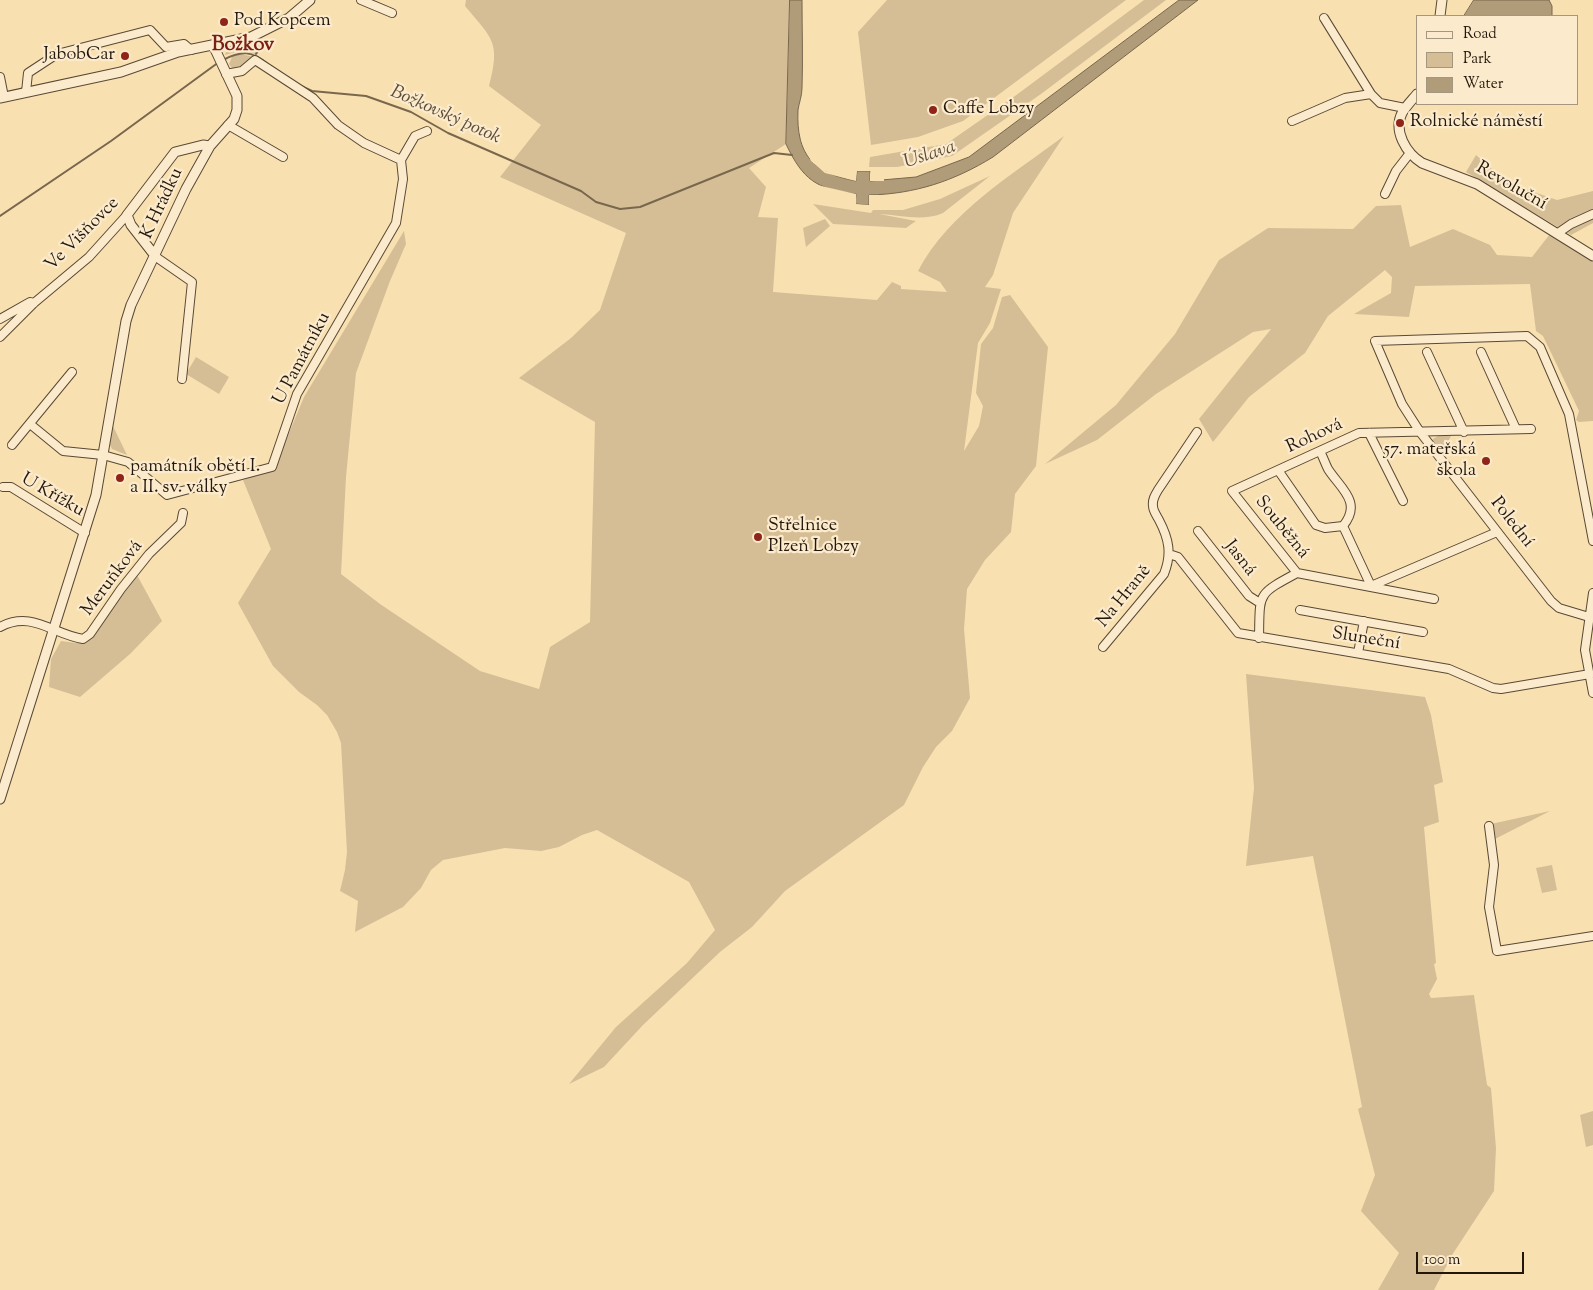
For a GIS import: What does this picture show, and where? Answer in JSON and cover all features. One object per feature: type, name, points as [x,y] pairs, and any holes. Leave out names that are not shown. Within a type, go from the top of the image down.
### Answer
[{"type":"street","points":[[0,77],[2,97],[121,72],[191,50],[251,37],[271,29],[292,16],[310,0]]},
{"type":"street","points":[[361,0],[392,13]]},
{"type":"street","points":[[1440,15],[1442,0]]},
{"type":"street","points":[[1324,18],[1371,94],[1380,103],[1405,108]]},
{"type":"street","points":[[26,92],[28,73],[57,54],[141,32],[150,30],[166,47],[184,44],[191,50]]},
{"type":"street","name":"K Hrádku","points":[[127,215],[131,225],[156,257],[186,189],[210,146],[234,119],[238,103],[214,45]]},
{"type":"street","points":[[225,71],[242,71],[255,60],[313,98],[338,124],[364,143],[402,160]]},
{"type":"street","points":[[1292,121],[1345,98],[1371,94]]},
{"type":"street","points":[[1385,194],[1396,171],[1410,153],[1400,133],[1399,124],[1405,108],[1416,95]]},
{"type":"street","points":[[228,125],[283,157]]},
{"type":"street","name":"U Památníku","points":[[103,456],[128,462],[167,495],[272,468],[297,394],[396,223],[403,179],[402,160],[415,136],[427,131]]},
{"type":"street","name":"Ve Višňovce","points":[[0,337],[34,303],[89,257],[127,215],[175,152],[203,145],[210,146]]},
{"type":"street","name":"Revoluční","points":[[1410,153],[1422,162],[1477,184],[1593,256]]},
{"type":"street","points":[[1558,233],[1571,224],[1593,214]]},
{"type":"street","points":[[0,799],[96,495],[126,321],[135,298],[156,257],[192,282],[182,379]]},
{"type":"street","points":[[0,319],[30,302],[34,303]]},
{"type":"street","name":"Polední","points":[[1589,617],[1559,608],[1497,532],[1420,432],[1402,404],[1375,341],[1527,336],[1540,347],[1569,414],[1593,541]]},
{"type":"street","points":[[1427,352],[1464,432]]},
{"type":"street","points":[[1481,352],[1516,429]]},
{"type":"street","points":[[12,445],[72,372]]},
{"type":"street","points":[[30,424],[63,451],[103,456]]},
{"type":"street","points":[[1369,433],[1531,429]]},
{"type":"street","name":"Na Hraně","points":[[1104,648],[1158,583],[1168,564],[1170,554],[1167,536],[1153,507],[1154,500],[1158,490],[1198,432]]},
{"type":"street","name":"Rohová","points":[[1232,491],[1359,433],[1369,433],[1403,501]]},
{"type":"street","points":[[1320,451],[1329,469],[1350,499],[1352,506],[1343,526],[1371,586],[1497,532]]},
{"type":"street","points":[[1278,470],[1316,524],[1326,528],[1343,526]]},
{"type":"street","name":"U Křížku","points":[[3,487],[12,487],[85,533]]},
{"type":"street","name":"Souběžná","points":[[1232,491],[1296,573],[1434,599]]},
{"type":"street","name":"Meruňková","points":[[54,631],[83,639],[90,634],[148,554],[181,522],[183,513]]},
{"type":"street","name":"Jasná","points":[[1198,530],[1249,596],[1260,603]]},
{"type":"street","name":"Sluneční","points":[[1170,554],[1178,557],[1238,633],[1449,669],[1493,688],[1501,689],[1590,674]]},
{"type":"street","points":[[1259,638],[1260,603],[1268,588],[1296,573]]},
{"type":"street","points":[[1593,592],[1585,650],[1593,693]]},
{"type":"street","points":[[1300,610],[1423,632]]},
{"type":"street","points":[[0,627],[10,621],[29,620],[54,631]]},
{"type":"street","points":[[1358,653],[1364,621]]},
{"type":"street","points":[[1489,826],[1494,865],[1489,907],[1497,951],[1593,936]]},
{"type":"green space","points":[[466,0],[790,0],[786,144],[749,168],[766,187],[758,217],[778,218],[773,292],[877,300],[892,282],[901,286],[901,289],[947,292],[940,282],[918,271],[931,250],[947,230],[983,196],[1064,136],[1013,213],[993,275],[985,287],[1001,289],[990,323],[978,343],[964,451],[979,426],[983,406],[976,393],[981,344],[993,328],[1002,297],[1010,295],[1048,347],[1036,466],[1015,494],[1011,532],[985,560],[967,589],[964,629],[970,698],[952,731],[936,747],[923,767],[904,805],[785,891],[752,927],[720,952],[643,1025],[604,1067],[569,1084],[616,1027],[687,963],[715,930],[689,882],[597,830],[582,835],[559,847],[541,851],[505,848],[443,860],[431,870],[421,888],[403,907],[355,932],[358,901],[340,891],[347,852],[341,743],[327,715],[299,692],[273,666],[238,603],[271,549],[243,480],[274,469],[304,397],[404,231],[406,244],[390,281],[356,373],[346,477],[341,574],[380,604],[480,671],[539,689],[550,647],[590,622],[595,422],[519,378],[571,338],[600,310],[626,233],[500,177],[541,125],[489,86],[494,59],[492,41],[465,6]]},
{"type":"green space","points":[[887,0],[1126,0],[963,121],[918,137],[871,145],[858,32]]},
{"type":"green space","points":[[1144,0],[1166,0],[1041,94],[952,156],[897,167],[869,167],[870,157],[946,144],[1015,96]]},
{"type":"green space","points":[[266,41],[257,54],[236,52],[225,55],[226,52]]},
{"type":"green space","points":[[240,54],[255,57],[244,65],[232,68],[229,64],[232,57]]},
{"type":"green space","points":[[1476,155],[1508,183],[1557,200],[1593,191],[1593,223],[1571,235],[1466,172]]},
{"type":"green space","points":[[990,176],[943,213],[935,216],[919,218],[879,214],[916,221],[906,228],[833,224],[813,204],[871,213],[873,210],[903,210],[940,199]]},
{"type":"green space","points":[[1401,205],[1410,247],[1453,229],[1490,245],[1497,255],[1532,257],[1550,234],[1593,262],[1593,421],[1579,422],[1576,420],[1579,411],[1543,336],[1536,331],[1530,284],[1415,286],[1409,317],[1354,314],[1391,293],[1392,277],[1385,270],[1328,316],[1305,353],[1249,397],[1213,442],[1199,419],[1271,329],[1253,332],[1156,394],[1097,440],[1045,464],[1116,405],[1175,334],[1219,260],[1268,228],[1353,229],[1376,206]]},
{"type":"green space","points":[[825,219],[830,226],[806,247],[803,228]]},
{"type":"green space","points":[[196,357],[229,377],[219,394],[186,374]]},
{"type":"green space","points":[[113,426],[127,455],[112,449],[110,445]]},
{"type":"green space","points":[[1438,436],[1451,436],[1442,453],[1432,443],[1433,439]]},
{"type":"green space","points":[[137,575],[162,621],[130,654],[80,697],[49,687],[51,659],[61,641],[76,643],[91,639]]},
{"type":"green space","points":[[1246,674],[1425,697],[1431,715],[1443,782],[1434,785],[1439,822],[1424,827],[1436,963],[1434,964],[1437,979],[1429,994],[1431,998],[1474,995],[1487,1085],[1491,1088],[1496,1148],[1494,1191],[1452,1255],[1434,1290],[1378,1290],[1399,1253],[1361,1211],[1375,1175],[1358,1109],[1362,1107],[1313,856],[1246,866],[1254,788]]},
{"type":"green space","points":[[1550,811],[1491,841],[1491,824]]},
{"type":"green space","points":[[1552,865],[1557,890],[1542,893],[1536,868]]},
{"type":"green space","points":[[1593,1111],[1593,1145],[1586,1147],[1580,1115]]},
{"type":"water","points":[[790,0],[802,0],[802,94],[798,110],[798,126],[804,150],[818,167],[829,173],[856,181],[857,171],[870,171],[870,181],[916,177],[969,157],[1179,0],[1198,0],[993,157],[964,173],[934,185],[902,192],[869,195],[869,205],[855,204],[856,194],[831,189],[812,181],[798,166],[786,144]]},
{"type":"water","points":[[1474,0],[1549,0],[1552,6],[1552,15],[1465,15]]},
{"type":"pier","points":[[802,139],[813,159],[826,171],[854,178],[855,168],[870,169],[872,179],[884,178],[884,181],[870,181],[870,171],[857,171],[856,181],[825,173],[811,161]]},
{"type":"pier","points":[[788,156],[805,176],[817,185],[856,194],[856,204],[869,205],[869,195],[885,195],[885,198],[872,198],[870,207],[854,207],[853,197],[825,191],[807,182]]},
{"type":"waterway","points":[[256,54],[261,47]]},
{"type":"waterway","name":"Božkovský potok","points":[[223,60],[241,53],[247,53],[257,56],[268,64]]},
{"type":"waterway","name":"Božkovský potok","points":[[0,216],[111,141],[219,62]]},
{"type":"waterway","name":"Božkovský potok","points":[[299,85],[312,91],[366,96],[411,112],[448,133],[581,191],[596,202],[620,209],[640,207],[774,153],[792,155]]},
{"type":"place","name":"Pod Kopcem","points":[[224,22]]},
{"type":"place","name":"JabobCar","points":[[125,56]]},
{"type":"place","name":"Caffe Lobzy","points":[[933,110]]},
{"type":"place","name":"Rolnické náměstí","points":[[1400,123]]},
{"type":"place","name":"57. mateřská škola","points":[[1486,461]]},
{"type":"place","name":"památník obětí I. a II. sv. války","points":[[120,478]]},
{"type":"place","name":"Střelnice Plzeň Lobzy","points":[[758,537]]},
{"type":"district","name":"Božkov","points":[[243,47]]},
{"type":"water label","name":"Úslava","points":[[930,156]]}]
